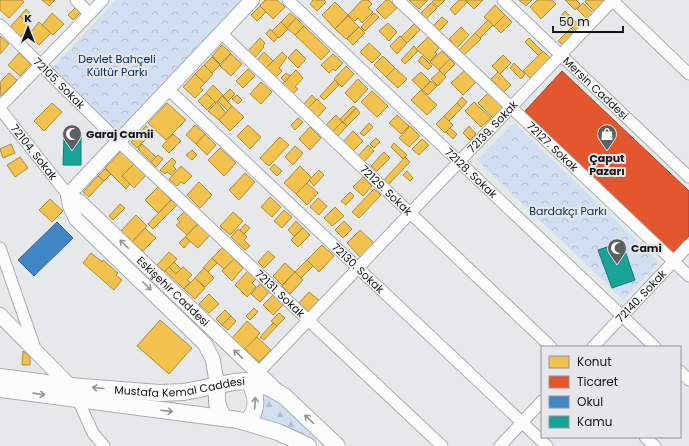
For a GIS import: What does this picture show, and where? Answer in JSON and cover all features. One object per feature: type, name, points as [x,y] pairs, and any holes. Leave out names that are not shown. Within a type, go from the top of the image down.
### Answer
[{"type":"main road","name":"Mustafa Kemal Caddesi","points":[[0,389],[74,393],[166,393],[184,392],[254,377],[276,390],[294,404],[337,446]]},
{"type":"main road","points":[[246,422],[250,418],[256,404],[254,377]]},
{"type":"main road","name":"Mustafa Kemal Caddesi","points":[[0,378],[74,393],[246,422],[278,432],[308,446]]},
{"type":"main road","points":[[217,385],[217,403],[223,418]]},
{"type":"street","points":[[76,0],[90,14]]},
{"type":"street","points":[[0,108],[103,0]]},
{"type":"street","points":[[68,195],[252,0]]},
{"type":"street","name":"72128. Sokak","points":[[288,0],[654,346]]},
{"type":"street","name":"72127. Sokak","points":[[398,0],[689,276]]},
{"type":"street","name":"Mersin Caddesi","points":[[503,0],[689,177]]},
{"type":"street","points":[[612,0],[689,74]]},
{"type":"street","name":"72139. Sokak","points":[[254,377],[612,0]]},
{"type":"street","name":"72105. Sokak","points":[[0,25],[42,64],[119,142]]},
{"type":"street","name":"72129. Sokak","points":[[221,33],[550,346]]},
{"type":"street","name":"72130. Sokak","points":[[168,89],[547,446]]},
{"type":"street","name":"72104. Sokak","points":[[0,108],[68,195]]},
{"type":"street","name":"72131. Sokak","points":[[119,142],[442,446]]},
{"type":"street","name":"Eskişehir Caddesi","points":[[68,195],[80,202],[254,377]]},
{"type":"street","name":"Eskişehir Caddesi","points":[[68,195],[70,206],[76,219],[205,344],[214,360],[217,385]]},
{"type":"street","name":"72140. Sokak","points":[[594,346],[689,245]]},
{"type":"street","points":[[0,248],[36,351]]},
{"type":"street","points":[[0,314],[74,393],[93,433],[104,446]]},
{"type":"street","points":[[681,372],[689,380]]},
{"type":"street","points":[[500,446],[541,402]]},
{"type":"street","points":[[646,438],[655,446]]},
{"type":"green space","name":"Devlet Bahçeli Kültür Parkı","points":[[116,0],[242,0],[117,132],[53,67]]},
{"type":"green space","name":"Bardakçı Parkı","points":[[514,123],[659,262],[623,300],[477,160]]},
{"type":"green space","points":[[265,393],[283,406],[317,437],[312,442],[258,418],[264,407]]},
{"type":"building: Konut","points":[[0,0],[22,0],[24,2],[9,18],[0,10]]},
{"type":"building: Konut","points":[[42,0],[55,0],[49,6]]},
{"type":"building: Konut","points":[[265,0],[277,0],[285,7],[273,19],[260,6]]},
{"type":"building: Konut","points":[[313,0],[324,0],[326,2],[317,11],[310,4]]},
{"type":"building: Konut","points":[[362,0],[368,0],[372,4],[368,8],[373,12],[362,23],[358,18],[355,21],[348,15]]},
{"type":"building: Konut","points":[[386,0],[389,0],[397,8],[385,19],[376,10]]},
{"type":"building: Konut","points":[[409,0],[428,0],[419,9]]},
{"type":"building: Konut","points":[[434,0],[445,0],[438,7],[432,2]]},
{"type":"building: Konut","points":[[459,0],[465,0],[467,2],[455,15],[450,9]]},
{"type":"building: Konut","points":[[465,0],[483,0],[474,9]]},
{"type":"building: Konut","points":[[519,0],[532,0],[526,6]]},
{"type":"building: Konut","points":[[537,0],[551,0],[556,4],[541,19],[530,7]]},
{"type":"building: Konut","points":[[565,0],[576,0],[580,4],[575,10]]},
{"type":"building: Konut","points":[[586,0],[604,0],[607,4],[597,14],[585,2]]},
{"type":"building: Konut","points":[[335,2],[348,15],[335,29],[322,15]]},
{"type":"building: Konut","points":[[431,3],[437,8],[426,19],[421,13]]},
{"type":"building: Konut","points":[[583,3],[595,15],[589,21],[577,9]]},
{"type":"building: Konut","points":[[495,5],[505,15],[494,26],[484,17]]},
{"type":"building: Konut","points":[[260,6],[266,12],[257,21],[251,15]]},
{"type":"building: Konut","points":[[76,7],[81,12],[73,20],[68,15]]},
{"type":"building: Konut","points":[[26,9],[31,14],[25,21],[20,16]]},
{"type":"building: Konut","points":[[565,11],[581,27],[577,32],[561,16]]},
{"type":"building: Konut","points":[[52,13],[64,24],[53,35],[42,25]]},
{"type":"building: Konut","points":[[290,13],[296,18],[287,28],[281,22]]},
{"type":"building: Konut","points":[[374,13],[379,17],[365,31],[361,27]]},
{"type":"building: Konut","points":[[505,15],[512,22],[501,33],[494,26]]},
{"type":"building: Konut","points":[[20,16],[30,26],[20,37],[10,27]]},
{"type":"building: Konut","points":[[348,16],[359,27],[346,39],[335,29]]},
{"type":"building: Konut","points":[[442,17],[448,22],[439,31],[433,26]]},
{"type":"building: Konut","points":[[296,18],[304,26],[295,35],[287,28]]},
{"type":"building: Konut","points":[[488,20],[493,25],[480,38],[475,33]]},
{"type":"building: Konut","points":[[39,22],[51,33],[39,45],[28,35]]},
{"type":"building: Konut","points":[[281,22],[288,29],[279,38],[272,31]]},
{"type":"building: Konut","points":[[388,23],[397,32],[389,41],[379,31]]},
{"type":"building: Konut","points":[[414,24],[420,30],[407,43],[401,37]]},
{"type":"building: Konut","points":[[304,26],[330,51],[321,60],[295,35]]},
{"type":"building: Konut","points":[[359,27],[365,33],[353,45],[347,39]]},
{"type":"building: Konut","points":[[461,27],[469,35],[457,48],[449,39]]},
{"type":"building: Konut","points":[[571,28],[577,35],[565,47],[558,41]]},
{"type":"building: Konut","points":[[270,29],[278,37],[274,42],[266,34]]},
{"type":"building: Konut","points":[[475,33],[481,39],[464,55],[459,50]]},
{"type":"building: Konut","points":[[0,36],[9,44],[0,54]]},
{"type":"building: Konut","points":[[400,36],[407,43],[397,54],[390,46]]},
{"type":"building: Konut","points":[[428,37],[439,48],[435,52],[437,54],[430,61],[416,49]]},
{"type":"building: Konut","points":[[260,38],[265,43],[263,46],[264,47],[255,58],[248,51]]},
{"type":"building: Konut","points":[[529,38],[543,52],[539,56],[525,42]]},
{"type":"building: Konut","points":[[369,43],[381,54],[372,63],[360,52]]},
{"type":"building: Konut","points":[[222,45],[231,53],[220,64],[212,56]]},
{"type":"building: Konut","points":[[414,46],[418,51],[405,64],[401,60]]},
{"type":"building: Konut","points":[[296,49],[306,59],[298,68],[288,58]]},
{"type":"building: Konut","points":[[442,51],[450,59],[439,70],[430,62]]},
{"type":"building: Konut","points":[[543,51],[551,59],[531,79],[523,71]]},
{"type":"building: Konut","points":[[264,52],[273,61],[266,68],[257,60]]},
{"type":"building: Konut","points":[[282,52],[287,57],[279,68],[282,71],[276,77],[266,68]]},
{"type":"building: Konut","points":[[19,53],[31,64],[20,76],[8,65]]},
{"type":"building: Konut","points":[[231,54],[242,64],[231,76],[220,66]]},
{"type":"building: Konut","points":[[333,54],[343,63],[335,71],[333,69],[329,73],[321,65]]},
{"type":"building: Konut","points":[[503,55],[511,63],[500,74],[492,66]]},
{"type":"building: Konut","points":[[383,56],[395,68],[386,77],[374,65]]},
{"type":"building: Konut","points":[[422,56],[432,66],[428,70],[418,61]]},
{"type":"building: Konut","points":[[212,57],[220,65],[212,73],[204,65]]},
{"type":"building: Konut","points":[[450,59],[455,64],[444,75],[439,70]]},
{"type":"building: Konut","points":[[514,63],[525,74],[521,79],[510,68]]},
{"type":"building: Konut","points":[[204,65],[213,74],[205,83],[195,74]]},
{"type":"building: Konut","points":[[346,66],[354,74],[342,87],[334,79]]},
{"type":"building: Konut","points":[[395,68],[407,79],[398,88],[386,77]]},
{"type":"building: Konut","points":[[248,69],[255,76],[243,88],[236,81]]},
{"type":"building: Konut","points":[[296,70],[303,78],[295,87],[298,89],[293,94],[282,84]]},
{"type":"building: Konut","points":[[440,71],[446,77],[438,86],[431,79]]},
{"type":"building: Konut","points":[[464,71],[476,82],[463,95],[451,83]]},
{"type":"building: Konut","points":[[421,72],[430,81],[422,90],[412,80]]},
{"type":"building: Konut","points":[[498,72],[511,85],[504,92],[491,79]]},
{"type":"building: Konut","points":[[9,73],[17,80],[1,96],[0,82]]},
{"type":"building: Konut","points":[[286,73],[290,76],[285,82],[281,78]]},
{"type":"building: Konut","points":[[195,74],[205,83],[200,88],[203,90],[195,98],[183,87]]},
{"type":"building: Konut","points":[[358,79],[368,89],[355,103],[345,93]]},
{"type":"building: Konut","points":[[335,80],[339,85],[324,100],[320,96]]},
{"type":"building: Konut","points":[[431,81],[437,86],[428,95],[422,90]]},
{"type":"building: Konut","points":[[261,82],[272,92],[261,104],[250,94]]},
{"type":"building: Konut","points":[[213,85],[223,95],[216,103],[206,93]]},
{"type":"building: Konut","points":[[230,89],[235,94],[228,101],[223,96]]},
{"type":"building: Konut","points":[[421,90],[437,105],[427,115],[411,100]]},
{"type":"building: Konut","points":[[372,91],[388,106],[377,117],[361,102]]},
{"type":"building: Konut","points":[[206,93],[215,102],[207,110],[198,101]]},
{"type":"building: Konut","points":[[488,93],[503,107],[493,118],[478,103]]},
{"type":"building: Konut","points":[[237,95],[242,100],[238,104],[232,99]]},
{"type":"building: Konut","points":[[312,95],[316,100],[308,109],[303,105]]},
{"type":"building: Konut","points":[[222,96],[232,106],[228,111],[218,101]]},
{"type":"building: Konut","points":[[462,97],[467,102],[462,108],[457,103]]},
{"type":"building: Konut","points":[[317,99],[326,108],[317,118],[307,109]]},
{"type":"building: Konut","points":[[217,102],[226,113],[219,120],[208,111]]},
{"type":"building: Konut","points":[[474,102],[491,118],[481,127],[465,111]]},
{"type":"building: Konut","points":[[52,103],[62,112],[44,131],[34,121]]},
{"type":"building: Konut","points":[[167,103],[186,120],[166,140],[148,123]]},
{"type":"building: Konut","points":[[457,103],[462,108],[449,121],[444,116]]},
{"type":"building: Konut","points":[[232,106],[244,117],[230,131],[219,120]]},
{"type":"building: Konut","points":[[353,106],[356,108],[343,122],[340,119]]},
{"type":"building: Konut","points":[[356,108],[360,113],[347,126],[343,122]]},
{"type":"building: Konut","points":[[336,115],[342,122],[332,132],[325,126]]},
{"type":"building: Konut","points":[[397,115],[409,126],[401,134],[389,123]]},
{"type":"building: Konut","points":[[444,116],[453,125],[445,133],[436,124]]},
{"type":"building: Konut","points":[[298,118],[303,122],[295,130],[291,125]]},
{"type":"building: Konut","points":[[342,122],[347,126],[337,137],[332,132]]},
{"type":"building: Konut","points":[[369,123],[373,127],[364,136],[360,133]]},
{"type":"building: Konut","points":[[195,125],[205,134],[196,144],[186,135]]},
{"type":"building: Konut","points":[[248,125],[261,137],[250,149],[237,136]]},
{"type":"building: Konut","points":[[146,126],[153,132],[137,148],[131,142]]},
{"type":"building: Konut","points":[[410,126],[420,136],[409,147],[399,138]]},
{"type":"building: Konut","points":[[469,126],[476,134],[470,140],[463,133]]},
{"type":"building: Konut","points":[[310,127],[321,138],[310,150],[299,139]]},
{"type":"building: Konut","points":[[450,128],[457,134],[453,139],[446,132]]},
{"type":"building: Konut","points":[[353,131],[363,141],[353,151],[343,142]]},
{"type":"building: Konut","points":[[173,134],[181,141],[169,153],[162,146]]},
{"type":"building: Konut","points":[[205,134],[216,145],[207,155],[196,144]]},
{"type":"building: Konut","points":[[280,137],[289,145],[269,166],[260,158]]},
{"type":"building: Konut","points":[[376,138],[380,142],[374,148],[370,144]]},
{"type":"building: Konut","points":[[422,139],[429,145],[419,155],[412,149]]},
{"type":"building: Konut","points":[[394,143],[407,155],[403,159],[391,147]]},
{"type":"building: Konut","points":[[11,144],[15,153],[3,158],[0,149]]},
{"type":"building: Konut","points":[[142,144],[156,157],[151,162],[138,149]]},
{"type":"building: Konut","points":[[368,145],[374,151],[364,162],[358,156]]},
{"type":"building: Konut","points":[[295,146],[303,153],[293,165],[285,157]]},
{"type":"building: Konut","points":[[220,148],[236,163],[224,176],[208,160]]},
{"type":"building: Konut","points":[[192,150],[197,155],[192,160],[186,155]]},
{"type":"building: Konut","points":[[121,151],[135,163],[122,176],[130,184],[126,189],[105,168]]},
{"type":"building: Konut","points":[[384,152],[390,158],[377,171],[371,166]]},
{"type":"building: Konut","points":[[158,155],[163,159],[156,167],[151,162]]},
{"type":"building: Konut","points":[[20,157],[28,168],[15,177],[7,165]]},
{"type":"building: Konut","points":[[405,157],[410,162],[387,186],[383,181]]},
{"type":"building: Konut","points":[[172,158],[176,162],[173,166],[176,169],[171,175],[167,172],[165,174],[160,170]]},
{"type":"building: Konut","points":[[134,164],[146,175],[134,188],[122,176]]},
{"type":"building: Konut","points":[[274,164],[282,171],[277,176],[270,169]]},
{"type":"building: Konut","points":[[181,166],[192,176],[184,184],[181,182],[177,186],[169,179]]},
{"type":"building: Konut","points":[[300,166],[312,178],[296,194],[284,183]]},
{"type":"building: Konut","points":[[105,169],[111,174],[104,181],[98,176]]},
{"type":"building: Konut","points":[[319,170],[324,175],[314,186],[309,180]]},
{"type":"building: Konut","points":[[407,171],[413,178],[410,181],[403,175]]},
{"type":"building: Konut","points":[[245,173],[255,182],[239,200],[229,190]]},
{"type":"building: Konut","points":[[98,176],[104,181],[89,197],[83,192]]},
{"type":"building: Konut","points":[[363,177],[372,186],[363,196],[353,187]]},
{"type":"building: Konut","points":[[199,182],[212,195],[200,208],[187,195]]},
{"type":"building: Konut","points":[[307,183],[318,193],[307,205],[296,194]]},
{"type":"building: Konut","points":[[158,187],[171,200],[158,213],[145,200]]},
{"type":"building: Konut","points":[[374,189],[381,195],[359,218],[352,212]]},
{"type":"building: Konut","points":[[350,192],[354,196],[346,205],[341,201]]},
{"type":"building: Konut","points":[[270,197],[281,207],[272,217],[261,207]]},
{"type":"building: Konut","points":[[318,198],[327,206],[319,215],[310,207]]},
{"type":"building: Konut","points":[[50,199],[63,211],[52,222],[39,210]]},
{"type":"building: Konut","points":[[171,200],[177,205],[153,229],[148,224]]},
{"type":"building: Konut","points":[[120,204],[125,208],[113,220],[109,216]]},
{"type":"building: Konut","points":[[335,207],[344,216],[332,226],[324,218]]},
{"type":"building: Konut","points":[[284,210],[292,217],[282,228],[274,221]]},
{"type":"building: Konut","points":[[185,211],[198,223],[187,235],[176,225],[180,222],[177,219]]},
{"type":"building: Konut","points":[[233,212],[243,221],[230,235],[220,226]]},
{"type":"building: Konut","points":[[136,215],[147,226],[132,242],[121,231]]},
{"type":"building: Konut","points":[[296,221],[303,228],[294,236],[288,230]]},
{"type":"building: Konut","points":[[344,221],[352,229],[343,238],[335,230]]},
{"type":"building: Konut","points":[[198,224],[210,235],[198,248],[185,237]]},
{"type":"building: Konut","points":[[245,224],[250,228],[244,234],[240,230]]},
{"type":"building: Konut","points":[[145,228],[156,238],[143,251],[132,242]]},
{"type":"building: Konut","points":[[303,228],[310,235],[298,247],[291,240]]},
{"type":"building: Konut","points":[[238,229],[247,237],[244,240],[250,246],[245,250],[231,237]]},
{"type":"building: Konut","points":[[360,230],[374,243],[360,257],[347,243]]},
{"type":"building: Konut","points":[[185,237],[190,241],[184,248],[179,243]]},
{"type":"building: Konut","points":[[322,245],[334,256],[319,272],[307,260]]},
{"type":"building: Konut","points":[[223,247],[235,258],[224,269],[212,258]]},
{"type":"building: Konut","points":[[268,251],[275,257],[264,268],[258,262]]},
{"type":"building: Konut","points":[[169,252],[177,259],[165,272],[157,265]]},
{"type":"building: Konut","points":[[91,253],[102,262],[103,260],[118,273],[116,275],[122,280],[114,290],[83,263]]},
{"type":"building: Konut","points":[[212,258],[217,263],[208,272],[203,268]]},
{"type":"building: Konut","points":[[234,259],[243,268],[232,281],[222,271]]},
{"type":"building: Konut","points":[[307,260],[313,266],[301,278],[295,272]]},
{"type":"building: Konut","points":[[174,262],[181,269],[176,274],[169,267]]},
{"type":"building: Konut","points":[[285,263],[295,272],[282,285],[273,276]]},
{"type":"building: Konut","points":[[169,267],[176,274],[183,267],[192,275],[187,280],[190,282],[184,289],[165,271]]},
{"type":"building: Konut","points":[[204,268],[214,278],[205,287],[195,278]]},
{"type":"building: Konut","points":[[248,271],[256,279],[252,283],[256,287],[247,297],[235,285]]},
{"type":"building: Konut","points":[[295,272],[303,280],[290,294],[282,286]]},
{"type":"building: Konut","points":[[195,278],[205,288],[195,299],[184,289]]},
{"type":"building: Konut","points":[[260,284],[269,292],[260,302],[251,294]]},
{"type":"building: Konut","points":[[309,292],[320,301],[309,312],[299,303]]},
{"type":"building: Konut","points":[[209,294],[219,304],[209,313],[199,304]]},
{"type":"building: Konut","points":[[273,295],[283,305],[273,315],[263,305]]},
{"type":"building: Konut","points":[[254,308],[258,312],[250,320],[246,316]]},
{"type":"building: Konut","points":[[225,310],[231,316],[222,325],[216,319]]},
{"type":"building: Konut","points":[[279,313],[285,318],[277,326],[271,321]]},
{"type":"building: Konut","points":[[231,316],[236,321],[228,330],[222,325]]},
{"type":"building: Konut","points":[[160,320],[192,348],[169,374],[137,346]]},
{"type":"building: Konut","points":[[247,321],[260,333],[245,350],[232,338]]},
{"type":"building: Konut","points":[[273,323],[277,326],[264,340],[260,337]]},
{"type":"building: Konut","points":[[257,337],[271,350],[259,362],[245,349]]},
{"type":"building: Konut","points":[[23,351],[30,357],[30,365],[22,365]]},
{"type":"building: Ticaret","name":"Çaput Pazarı","points":[[562,71],[689,191],[689,236],[672,253],[525,111]]},
{"type":"building: Okul","points":[[57,222],[73,238],[34,276],[18,260]]},
{"type":"building: Kamu","name":"Garaj Camii","points":[[64,137],[81,137],[81,165],[63,165]]},
{"type":"building: Kamu","name":"Cami","points":[[622,242],[635,280],[612,288],[598,250]]},
{"type":"place","name":"Garaj Camii","points":[[72,151]]},
{"type":"place","name":"Çaput Pazarı","points":[[607,151]]},
{"type":"place","name":"Cami","points":[[617,265]]}]
